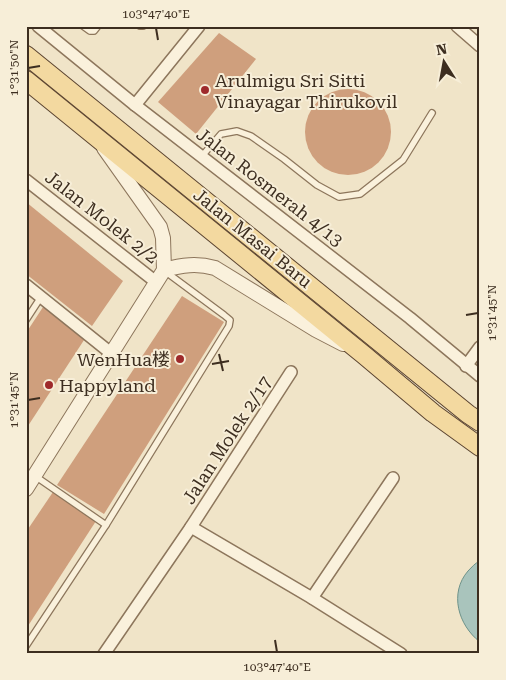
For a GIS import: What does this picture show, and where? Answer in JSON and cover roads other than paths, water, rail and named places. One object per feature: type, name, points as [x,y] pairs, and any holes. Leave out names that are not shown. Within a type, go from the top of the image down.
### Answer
[{"type":"main road","name":"Jalan Masai Baru","points":[[26,55],[480,422]]},
{"type":"main road","name":"Jalan Masai Baru","points":[[26,80],[364,354],[433,413],[480,447]]},
{"type":"street","points":[[135,105],[199,26]]},
{"type":"street","points":[[457,26],[480,46]]},
{"type":"street","name":"Jalan Rosmerah 4/13","points":[[39,27],[135,105],[410,318],[480,376]]},
{"type":"street","points":[[26,489],[164,270],[163,238],[160,227],[95,135]]},
{"type":"street","name":"Jalan Molek 2/2","points":[[26,180],[156,282]]},
{"type":"street","points":[[164,270],[179,265],[196,264],[215,268],[316,330],[364,354]]},
{"type":"street","points":[[26,285],[112,354]]},
{"type":"street","points":[[466,366],[480,347]]},
{"type":"street","name":"Jalan Molek 2/17","points":[[110,652],[291,372]]},
{"type":"street","points":[[312,598],[392,478]]},
{"type":"street","name":"Jalan Molek 2/17","points":[[192,526],[401,654]]},
{"type":"lane","points":[[83,26],[90,32],[94,31],[98,26]]},
{"type":"lane","points":[[202,156],[221,134],[237,131],[251,136],[317,185],[339,198],[360,194],[403,160],[432,113]]},
{"type":"lane","points":[[26,646],[106,525],[229,326],[230,320],[224,314],[164,270]]},
{"type":"lane","points":[[26,320],[42,297]]},
{"type":"lane","points":[[35,476],[106,525]]},
{"type":"water","points":[[480,561],[480,642],[466,627],[459,608],[458,599],[462,580],[468,571]]},
{"type":"place","name":"Arulmigu Sri Sitti Vinayagar Thirukovil","points":[[205,90]]},
{"type":"place","name":"WenHua楼","points":[[180,359]]},
{"type":"place","name":"Happyland","points":[[49,385]]}]
